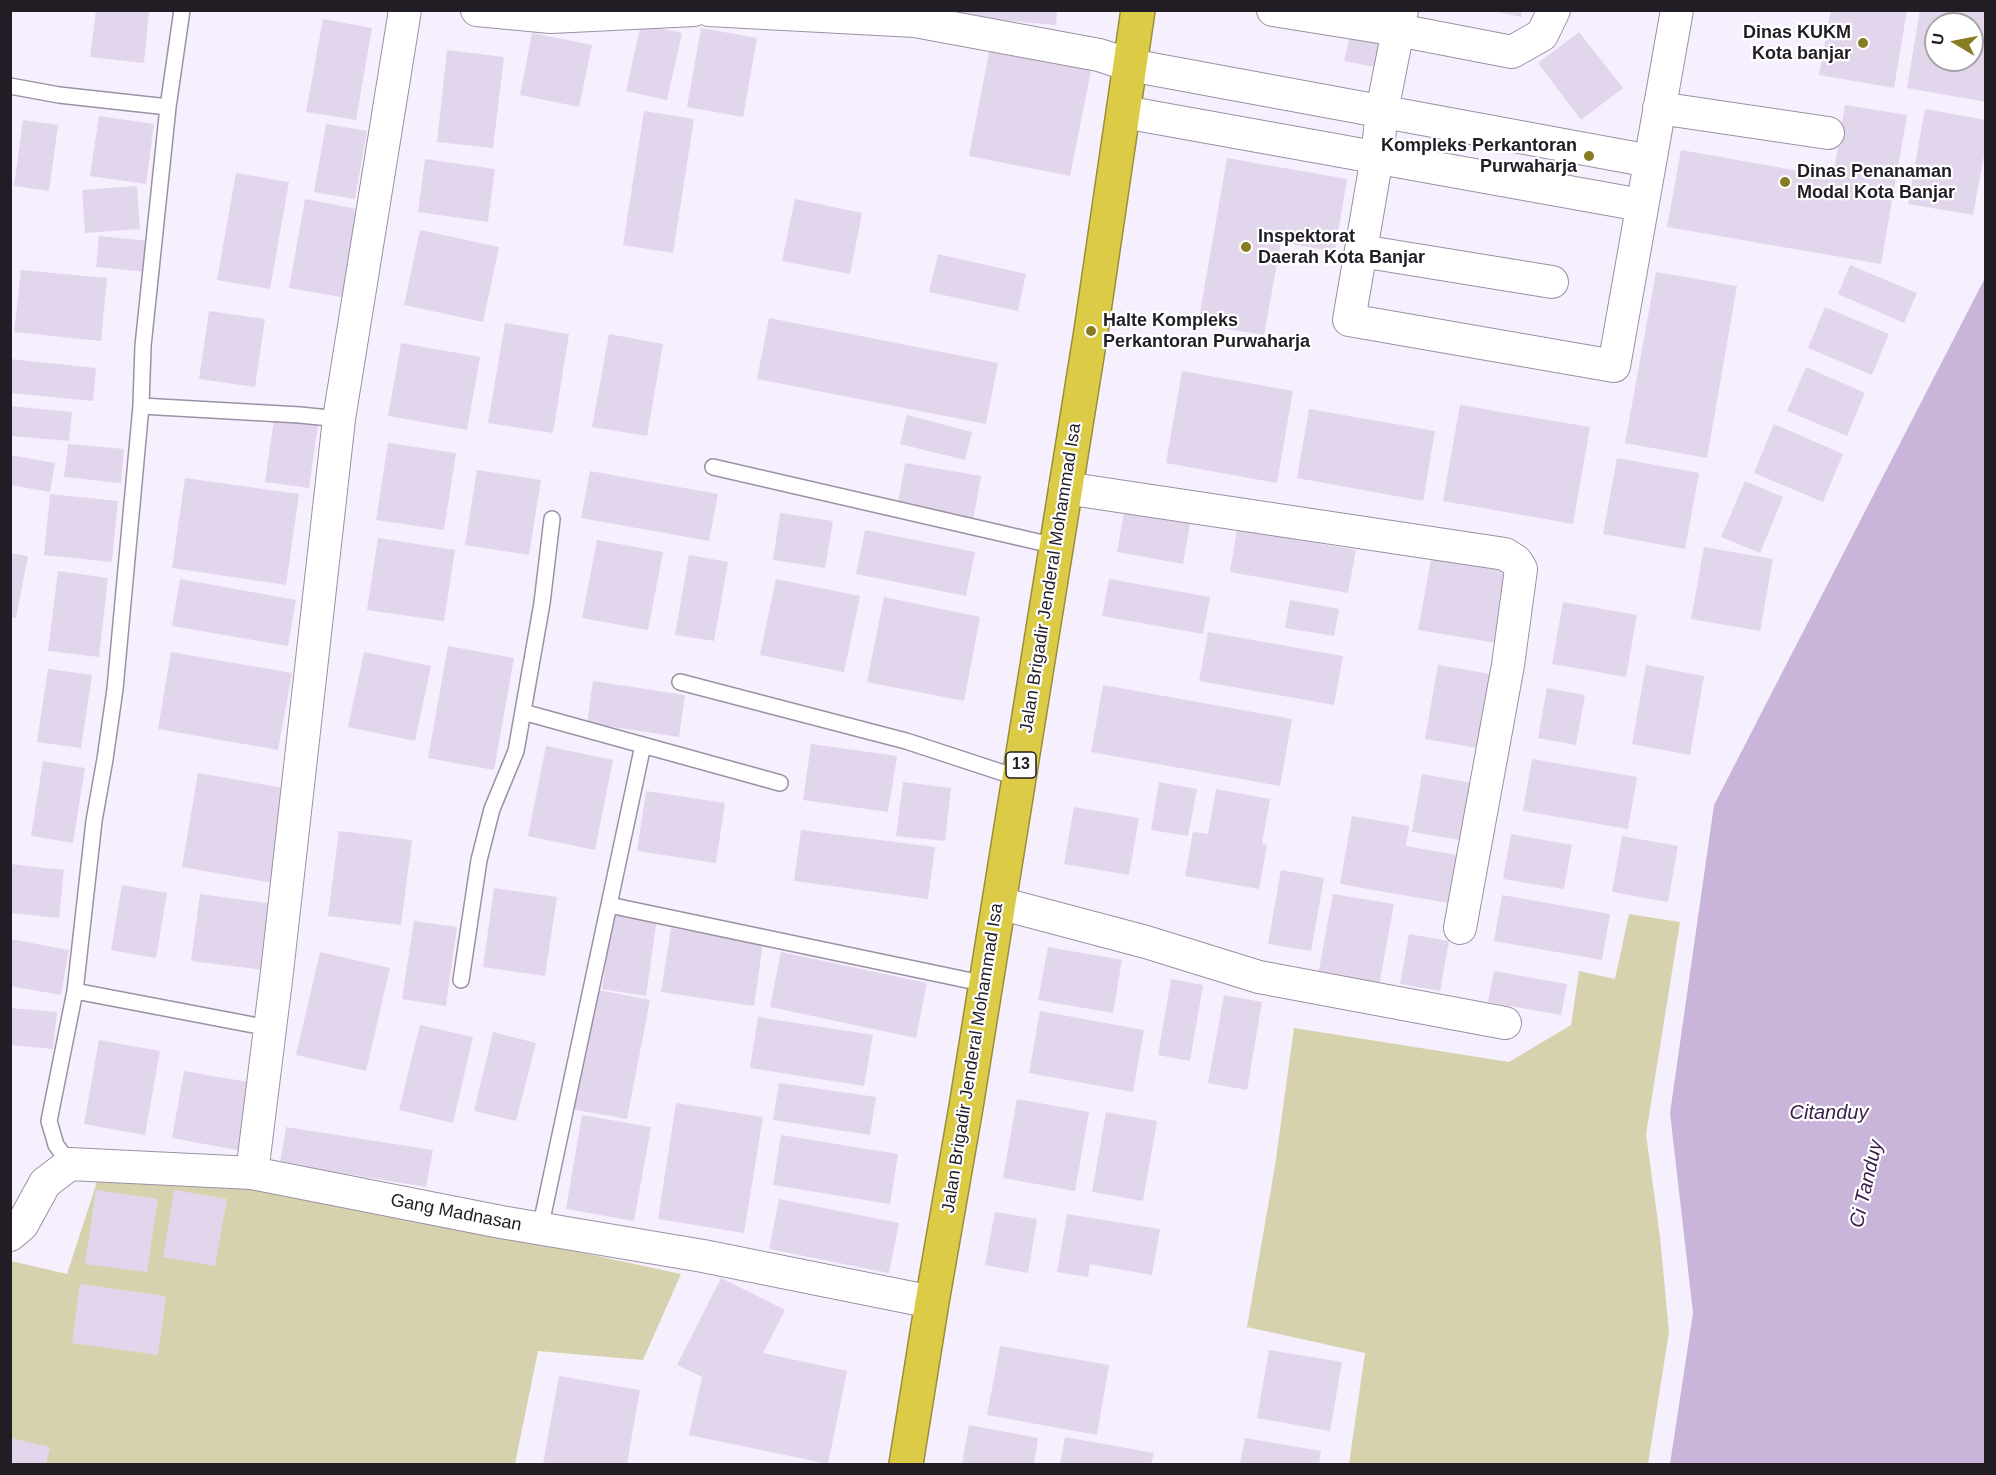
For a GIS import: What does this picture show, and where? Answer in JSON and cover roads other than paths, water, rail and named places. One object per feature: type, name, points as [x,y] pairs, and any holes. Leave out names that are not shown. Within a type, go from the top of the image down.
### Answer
[{"type":"highway","name":"Jalan Brigadir Jenderal Mohammad Isa","points":[[906,1464],[1019,778],[1138,10]]},
{"type":"street","points":[[252,1173],[339,419],[405,10]]},
{"type":"street","points":[[477,10],[551,17],[694,10]]},
{"type":"street","points":[[709,10],[915,21],[1099,55],[1130,65],[1650,161]]},
{"type":"street","points":[[1273,10],[1400,20],[1512,52],[1542,35],[1554,10]]},
{"type":"street","points":[[1400,20],[1382,111],[1377,157],[1349,320],[1614,366],[1677,10]]},
{"type":"street","points":[[1659,108],[1828,133]]},
{"type":"street","points":[[1124,112],[1641,205]]},
{"type":"street","points":[[1361,251],[1552,282]]},
{"type":"street","points":[[1065,488],[1505,554],[1516,561],[1521,569],[1508,665],[1460,928]]},
{"type":"street","points":[[999,903],[1146,942],[1259,977],[1505,1023]]},
{"type":"street","points":[[10,1235],[22,1225],[45,1183],[70,1164]]},
{"type":"street","name":"Gang Madnasan","points":[[70,1164],[252,1173],[540,1229],[703,1256],[932,1302]]},
{"type":"lane","points":[[70,1164],[56,1145],[49,1120],[75,991],[94,821],[115,689],[141,406],[143,346],[168,108],[182,10]]},
{"type":"lane","points":[[10,86],[59,95],[168,108]]},
{"type":"lane","points":[[141,406],[339,419]]},
{"type":"lane","points":[[713,467],[1056,546]]},
{"type":"lane","points":[[461,980],[479,860],[492,809],[516,752],[542,603],[552,519]]},
{"type":"lane","points":[[680,682],[906,741],[1019,778]]},
{"type":"lane","points":[[523,712],[780,783]]},
{"type":"lane","points":[[540,1229],[643,745]]},
{"type":"lane","points":[[609,905],[986,984]]},
{"type":"lane","points":[[75,991],[269,1028]]},
{"type":"water","name":"Citanduy","points":[[1985,278],[1985,1464],[1670,1464],[1693,1313],[1670,1113],[1714,805]]},
{"type":"place","name":"Dinas KUKM Kota banjar","points":[[1863,43]]},
{"type":"place","name":"Kompleks Perkantoran Purwaharja","points":[[1589,156]]},
{"type":"place","name":"Dinas Penanaman Modal Kota Banjar","points":[[1785,182]]},
{"type":"place","name":"Inspektorat Daerah Kota Banjar","points":[[1246,247]]},
{"type":"place","name":"Halte Kompleks Perkantoran Purwaharja","points":[[1091,331]]},
{"type":"water label","name":"Ci Tanduy","points":[[1867,1184]]}]
